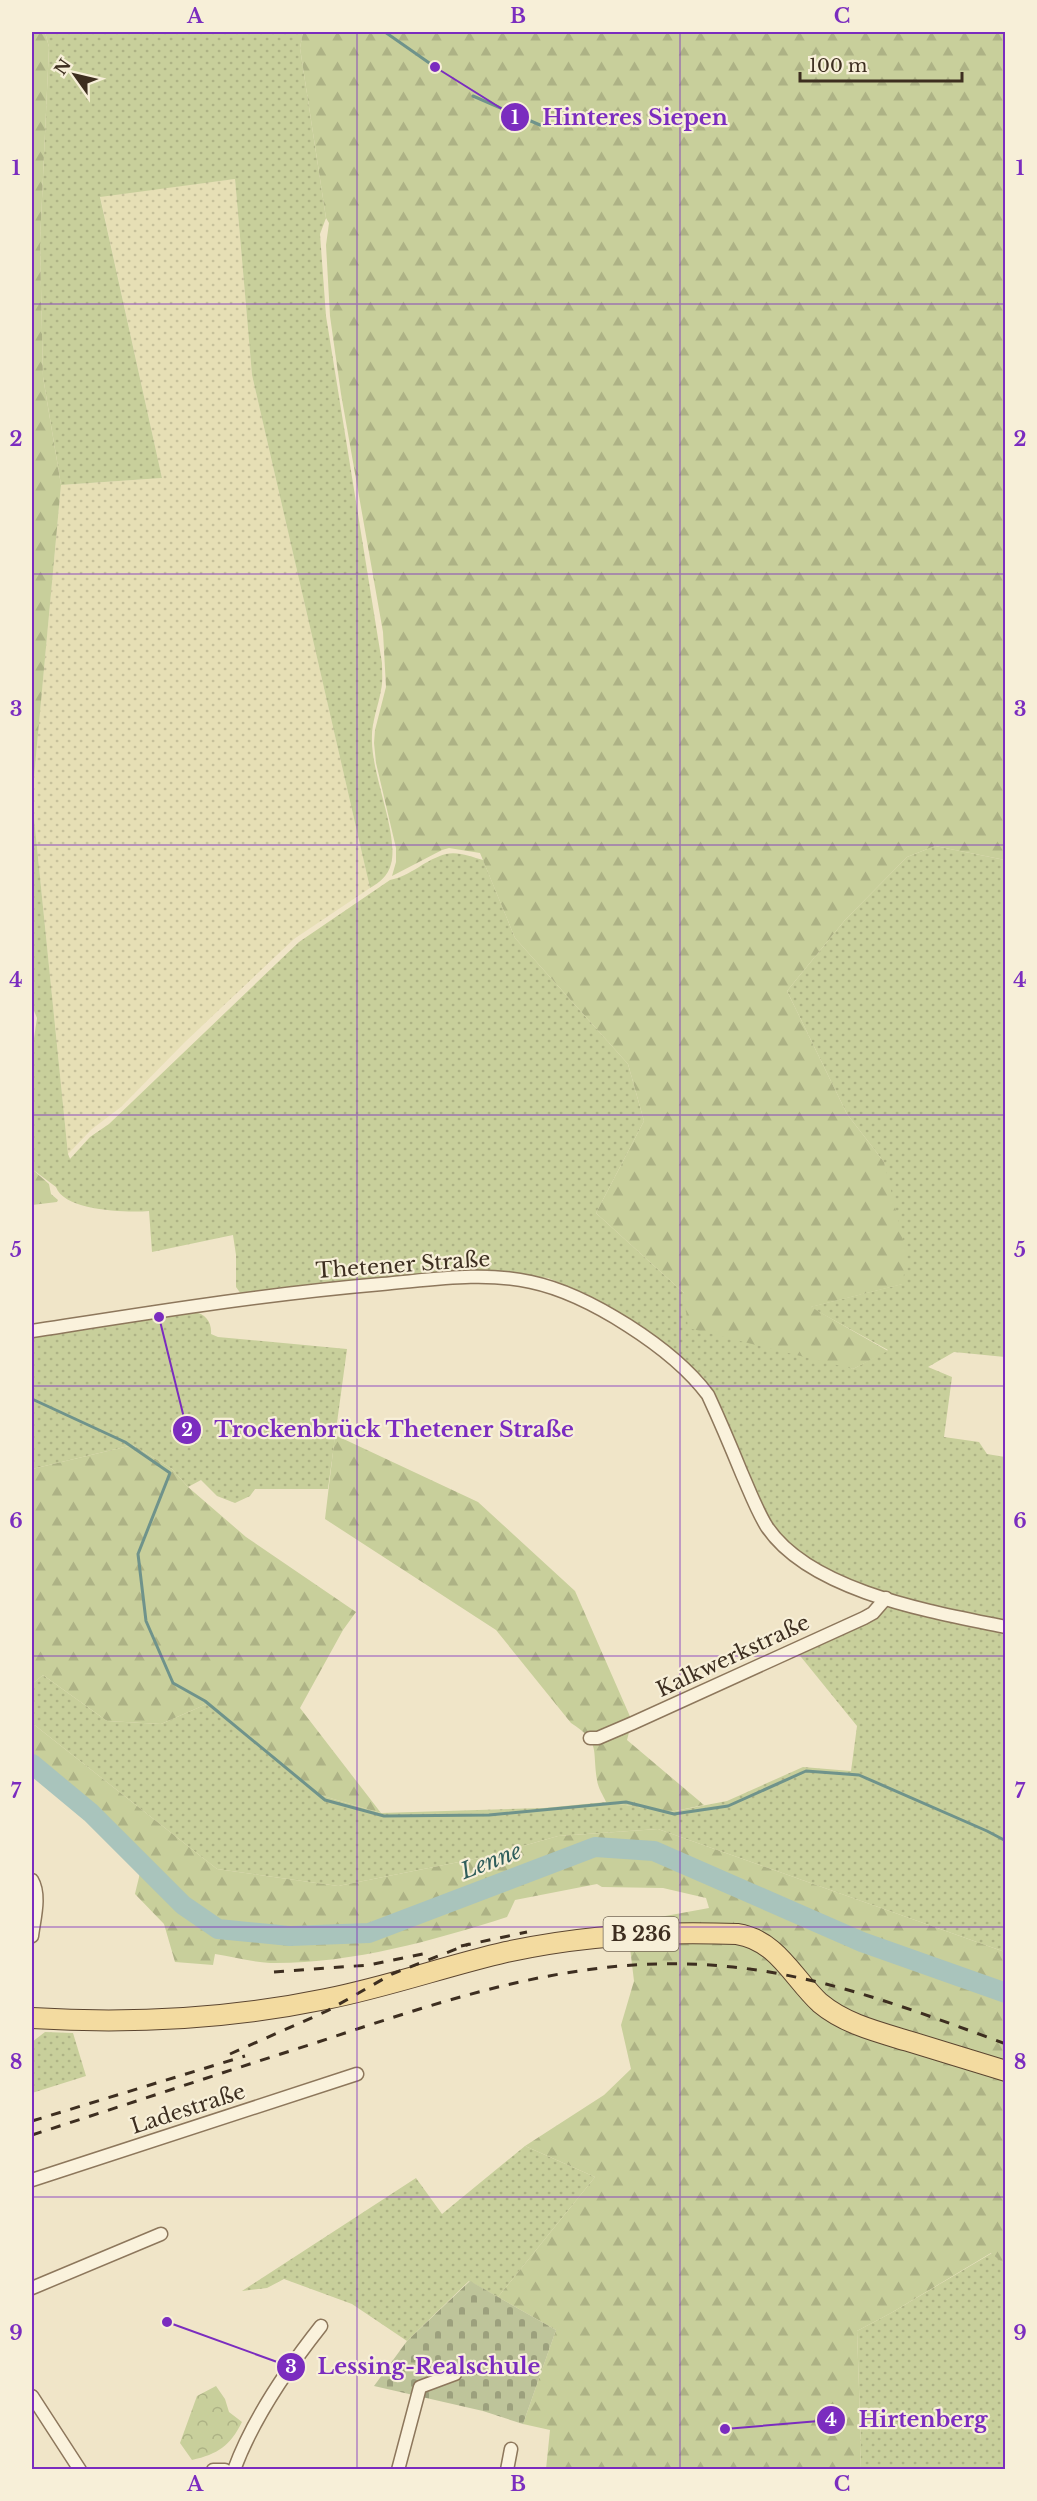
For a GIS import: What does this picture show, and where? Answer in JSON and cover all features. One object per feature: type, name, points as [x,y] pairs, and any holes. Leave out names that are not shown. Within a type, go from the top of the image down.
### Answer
[{"type":"main road","name":"B 236","points":[[32,2018],[138,2022],[244,2012],[358,1993],[505,1953],[552,1943],[639,1934],[737,1934],[751,1937],[771,1948],[815,1998],[842,2018],[868,2029],[1005,2071]]},
{"type":"street","name":"Thetener Straße","points":[[32,1331],[295,1292],[424,1280],[484,1277],[529,1281],[557,1288],[576,1296],[619,1321],[662,1351],[696,1380],[708,1395],[762,1516],[789,1553],[801,1563],[845,1584],[886,1598],[936,1613],[1005,1627]]},
{"type":"street","name":"Kalkwerkstraße","points":[[590,1738],[598,1738],[633,1724],[864,1618],[873,1613],[886,1598]]},
{"type":"street","points":[[32,1880],[36,1887],[32,1936]]},
{"type":"street","name":"Ladestraße","points":[[32,2180],[357,2074]]},
{"type":"street","points":[[32,2288],[161,2234]]},
{"type":"street","points":[[234,2469],[241,2450],[280,2382],[321,2326]]},
{"type":"street","points":[[398,2469],[420,2386],[455,2374]]},
{"type":"street","points":[[32,2396],[80,2469]]},
{"type":"street","points":[[507,2469],[511,2449]]},
{"type":"street","points":[[213,2469],[225,2469]]},
{"type":"shaded area","points":[[235,179],[252,375],[370,888],[294,939],[185,1042],[121,1107],[92,1129],[68,1154],[32,798],[61,485],[162,478],[100,196]]},
{"type":"green space","points":[[32,32],[45,32],[49,47],[40,242],[43,377],[61,485],[32,799]]},
{"type":"green space","points":[[45,32],[303,32],[300,48],[326,218],[320,234],[326,316],[382,663],[382,687],[372,741],[376,771],[389,822],[392,852],[388,872],[370,888],[252,375],[235,179],[100,197],[162,478],[61,485],[43,377],[40,242],[49,47]]},
{"type":"green space","points":[[303,32],[1005,32],[1005,860],[935,846],[907,857],[845,920],[787,991],[847,1114],[884,1162],[906,1252],[903,1284],[811,1307],[888,1351],[853,1369],[688,1328],[684,1293],[596,1213],[644,1121],[628,1064],[515,938],[480,853],[449,848],[392,876],[396,862],[396,848],[376,763],[374,743],[386,687],[383,632],[341,394],[330,316],[326,245],[329,223],[326,218],[300,48]]},
{"type":"green space","points":[[32,798],[70,1159],[90,1137],[109,1124],[299,942],[390,880],[446,854],[470,856],[483,860],[515,938],[628,1064],[644,1121],[596,1213],[684,1293],[853,1369],[888,1350],[810,1307],[902,1284],[884,1162],[847,1114],[787,991],[845,920],[907,857],[935,846],[1005,860],[1005,1357],[954,1352],[928,1367],[952,1377],[944,1437],[979,1442],[987,1454],[1005,1457],[1005,1623],[864,1587],[822,1569],[779,1537],[763,1509],[720,1407],[703,1377],[675,1353],[586,1294],[548,1278],[509,1274],[241,1294],[236,1287],[236,1255],[233,1235],[152,1252],[149,1211],[98,1209],[83,1206],[61,1195],[56,1187],[32,1169],[32,1052],[37,1018],[32,1006]]},
{"type":"green space","points":[[32,1169],[49,1184],[51,1194],[58,1200],[57,1202],[32,1205]]},
{"type":"green space","points":[[193,1312],[205,1316],[209,1322],[211,1334],[218,1337],[347,1349],[328,1489],[255,1489],[250,1496],[235,1503],[217,1496],[201,1480],[188,1487],[172,1469],[133,1445],[32,1469],[32,1336]]},
{"type":"green space","points":[[335,1435],[478,1502],[575,1591],[632,1721],[627,1740],[704,1805],[670,1812],[606,1802],[599,1789],[591,1741],[571,1723],[496,1630],[325,1519]]},
{"type":"green space","points":[[133,1445],[172,1469],[188,1487],[246,1537],[356,1612],[343,1630],[300,1708],[381,1813],[320,1795],[209,1703],[161,1724],[107,1721],[43,1675],[32,1684],[32,1469]]},
{"type":"green space","points":[[894,1605],[961,1625],[1005,1633],[1005,1952],[658,1829],[558,1836],[484,1857],[338,1886],[217,1869],[32,1723],[32,1684],[43,1675],[107,1721],[161,1724],[209,1703],[320,1795],[381,1813],[544,1808],[606,1802],[670,1812],[727,1801],[803,1767],[851,1771],[857,1726],[797,1652]]},
{"type":"green space","points":[[32,1723],[217,1869],[338,1886],[484,1857],[558,1836],[658,1829],[1005,1952],[1005,2265],[991,2253],[857,2331],[860,2469],[546,2469],[550,2430],[523,2424],[556,2330],[498,2297],[595,2177],[525,2146],[604,2095],[631,2069],[621,2025],[634,1981],[627,1923],[709,1908],[706,1898],[663,1888],[602,1887],[597,1884],[515,1900],[507,1917],[420,1942],[360,1955],[330,1960],[270,1963],[215,1954],[213,1965],[175,1962],[164,1924],[135,1894],[141,1862],[136,1850],[112,1823],[32,1765]]},
{"type":"green space","points":[[45,2032],[73,2033],[86,2076],[32,2093],[32,2042]]},
{"type":"green space","points":[[525,2146],[595,2177],[498,2297],[469,2281],[407,2341],[352,2304],[284,2279],[267,2288],[242,2291],[416,2178],[442,2214]]},
{"type":"green space","points":[[992,2253],[1005,2265],[1005,2469],[860,2469],[857,2331]]},
{"type":"green space","points":[[470,2281],[556,2330],[523,2424],[483,2411],[374,2386],[407,2341]]},
{"type":"green space","points":[[216,2386],[225,2399],[229,2412],[242,2422],[233,2437],[222,2448],[192,2460],[180,2443],[197,2396]]},
{"type":"waterway","points":[[385,32],[435,67]]},
{"type":"waterway","points":[[473,96],[540,125]]},
{"type":"waterway","points":[[32,1399],[125,1442],[170,1473],[138,1554],[146,1621],[173,1683],[205,1701],[325,1800],[384,1816],[489,1815],[626,1802],[674,1814],[728,1806],[806,1771],[859,1775],[1006,1841]]},
{"type":"waterway","name":"Lenne","points":[[32,1764],[91,1813],[183,1905],[218,1929],[290,1936],[369,1933],[595,1847],[654,1851],[862,1942],[1006,1993]]},
{"type":"railway","points":[[461,1946],[527,1932]]},
{"type":"railway","points":[[230,2054],[327,2011],[392,1974],[469,1944]]},
{"type":"railway","points":[[274,1972],[369,1965],[428,1953]]},
{"type":"railway","points":[[32,2135],[467,1995],[571,1972],[623,1966],[678,1964],[733,1967],[803,1979],[871,1997],[1006,2044]]},
{"type":"railway","points":[[32,2121],[245,2056]]},
{"type":"place","name":"Hinteres Siepen","points":[[435,67]]},
{"type":"place","name":"Trockenbrück Thetener Straße","points":[[159,1317]]},
{"type":"place","name":"Lessing-Realschule","points":[[167,2322]]},
{"type":"place","name":"Hirtenberg","points":[[725,2429]]}]
